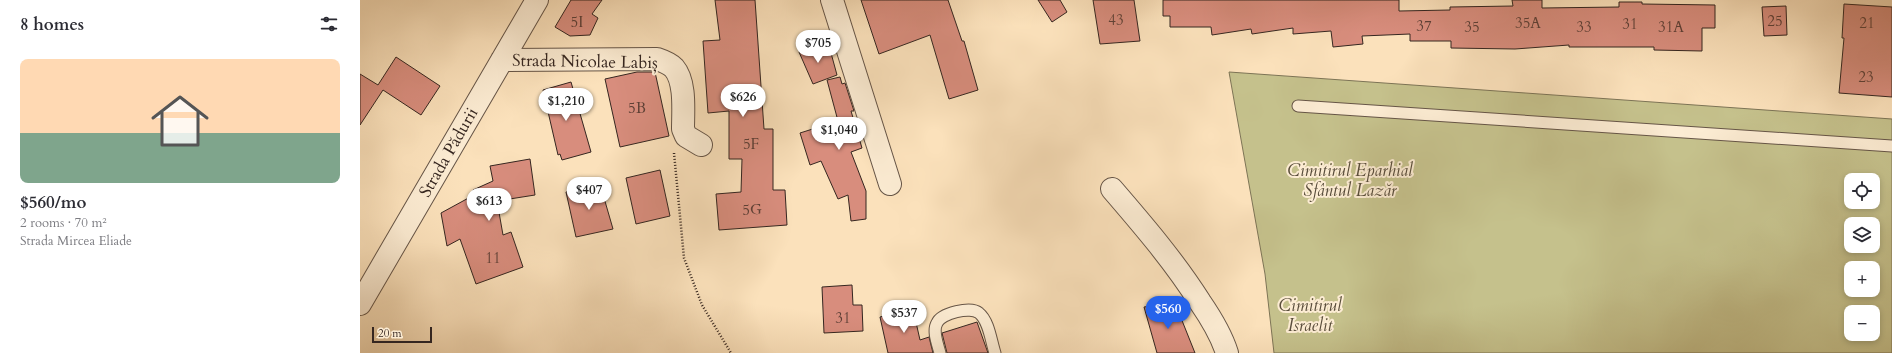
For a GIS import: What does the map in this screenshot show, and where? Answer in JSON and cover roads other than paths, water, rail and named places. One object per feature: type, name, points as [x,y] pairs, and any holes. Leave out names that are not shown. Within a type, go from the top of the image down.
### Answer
[{"type":"street","name":"Strada Pădurii","points":[[360,304],[537,0]]},
{"type":"street","points":[[832,0],[890,184]]},
{"type":"street","name":"Strada Nicolae Labiș","points":[[502,60],[657,59],[668,63],[674,68],[679,78],[684,129],[694,140]]},
{"type":"street","points":[[1112,188],[1147,229],[1184,277],[1214,324],[1227,353]]},
{"type":"lane","points":[[1298,106],[1892,146]]},
{"type":"lane","points":[[940,353],[936,336],[936,323],[940,318],[964,309],[973,309],[980,313],[986,322],[995,353]]},
{"type":"park label","name":"Cimitirul Eparhial Sfântul Lazăr","points":[[1350,180]]},
{"type":"park label","name":"Cimitirul Israelit","points":[[1310,315]]}]
